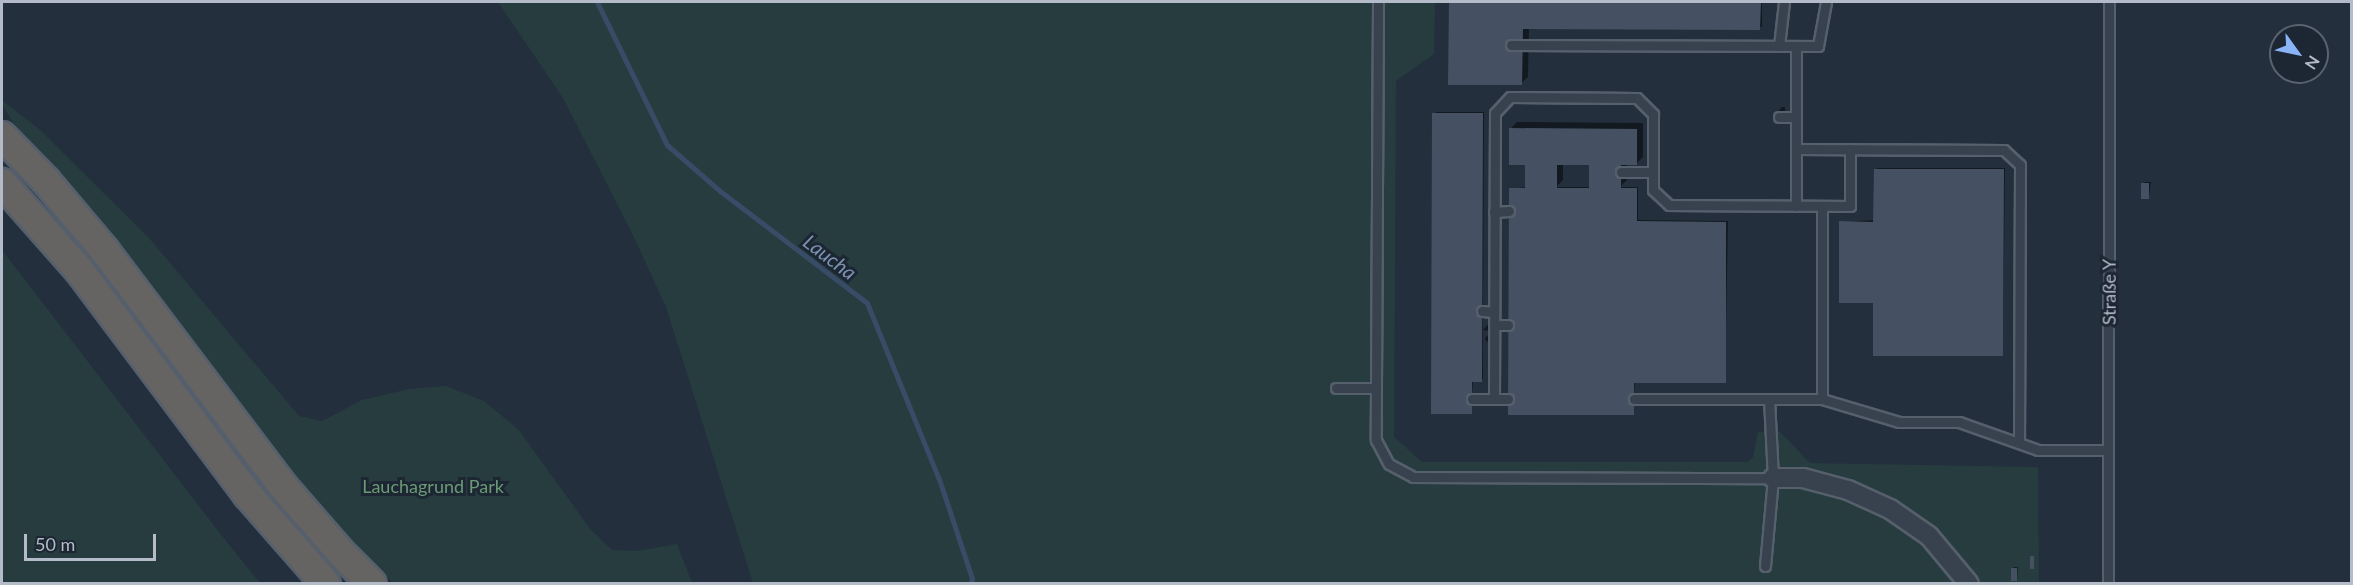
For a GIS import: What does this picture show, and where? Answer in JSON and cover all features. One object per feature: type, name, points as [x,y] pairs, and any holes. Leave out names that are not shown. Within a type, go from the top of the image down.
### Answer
[{"type":"highway","points":[[2,136],[46,181],[105,251],[281,484],[342,554],[372,584]]},
{"type":"highway","points":[[2,183],[79,270],[248,495],[326,584]]},
{"type":"street","points":[[1773,478],[1803,478],[1848,490],[1890,509],[1929,536],[1970,584]]},
{"type":"lane","points":[[1378,2],[1376,440],[1389,464],[1413,477],[1773,478]]},
{"type":"lane","points":[[1779,46],[1784,2]]},
{"type":"lane","points":[[1511,45],[1818,46],[1826,2]]},
{"type":"lane","name":"Straße Y","points":[[2108,584],[2109,2]]},
{"type":"lane","points":[[1796,46],[1796,206]]},
{"type":"lane","points":[[1494,399],[1495,113],[1510,97],[1638,98],[1653,114],[1653,189],[1669,205],[1850,206],[1850,149]]},
{"type":"lane","points":[[1779,117],[1796,117]]},
{"type":"lane","points":[[1796,149],[2004,150],[2020,165],[2019,443]]},
{"type":"lane","points":[[1621,172],[1653,172]]},
{"type":"lane","points":[[1482,178],[1494,178]]},
{"type":"lane","points":[[1822,206],[1822,399]]},
{"type":"lane","points":[[1494,212],[1509,212]]},
{"type":"lane","points":[[1482,312],[1494,312]]},
{"type":"lane","points":[[1494,325],[1508,325]]},
{"type":"lane","points":[[1336,388],[1376,388]]},
{"type":"lane","points":[[1472,399],[1508,399]]},
{"type":"lane","points":[[1634,399],[1822,399],[1899,422],[1959,422],[2038,450],[2108,450]]},
{"type":"lane","points":[[1765,566],[1773,478],[1769,399]]},
{"type":"green space","points":[[498,2],[1435,2],[1434,54],[1396,81],[1394,437],[1422,462],[1747,462],[1753,457],[1758,432],[1780,432],[1810,463],[2038,467],[2039,583],[753,583],[666,307],[632,233],[563,98]]},
{"type":"green space","name":"Lauchagrund Park","points":[[2,100],[40,130],[149,238],[299,416],[322,421],[362,400],[409,389],[446,386],[484,401],[518,429],[591,530],[612,550],[637,551],[677,544],[692,583],[393,583],[324,514],[92,211],[17,128],[2,105]]},
{"type":"green space","points":[[2,250],[222,536],[260,583],[2,583]]},
{"type":"building","points":[[1449,2],[1761,2],[1760,30],[1523,29],[1522,85],[1448,85]]},
{"type":"building","points":[[1432,113],[1483,113],[1482,382],[1472,382],[1472,414],[1431,414]]},
{"type":"building","points":[[1509,128],[1637,129],[1637,165],[1621,165],[1621,188],[1637,188],[1637,221],[1726,222],[1726,383],[1634,383],[1634,415],[1508,415],[1509,188],[1525,188],[1525,165],[1509,165]],"holes":[[[1557,165],[1589,165],[1589,188],[1557,188]]]},
{"type":"building","points":[[1874,169],[2004,169],[2003,356],[1873,356],[1873,303],[1839,303],[1839,221],[1873,222]]},
{"type":"building","points":[[2141,183],[2149,183],[2149,199],[2141,199]]},
{"type":"building","points":[[2030,556],[2034,556],[2034,569],[2030,569]]},
{"type":"building","points":[[2011,568],[2017,568],[2017,581],[2011,581]]},
{"type":"waterway","name":"Laucha","points":[[597,2],[667,145],[720,191],[867,303],[939,479],[972,578],[971,584]]}]
